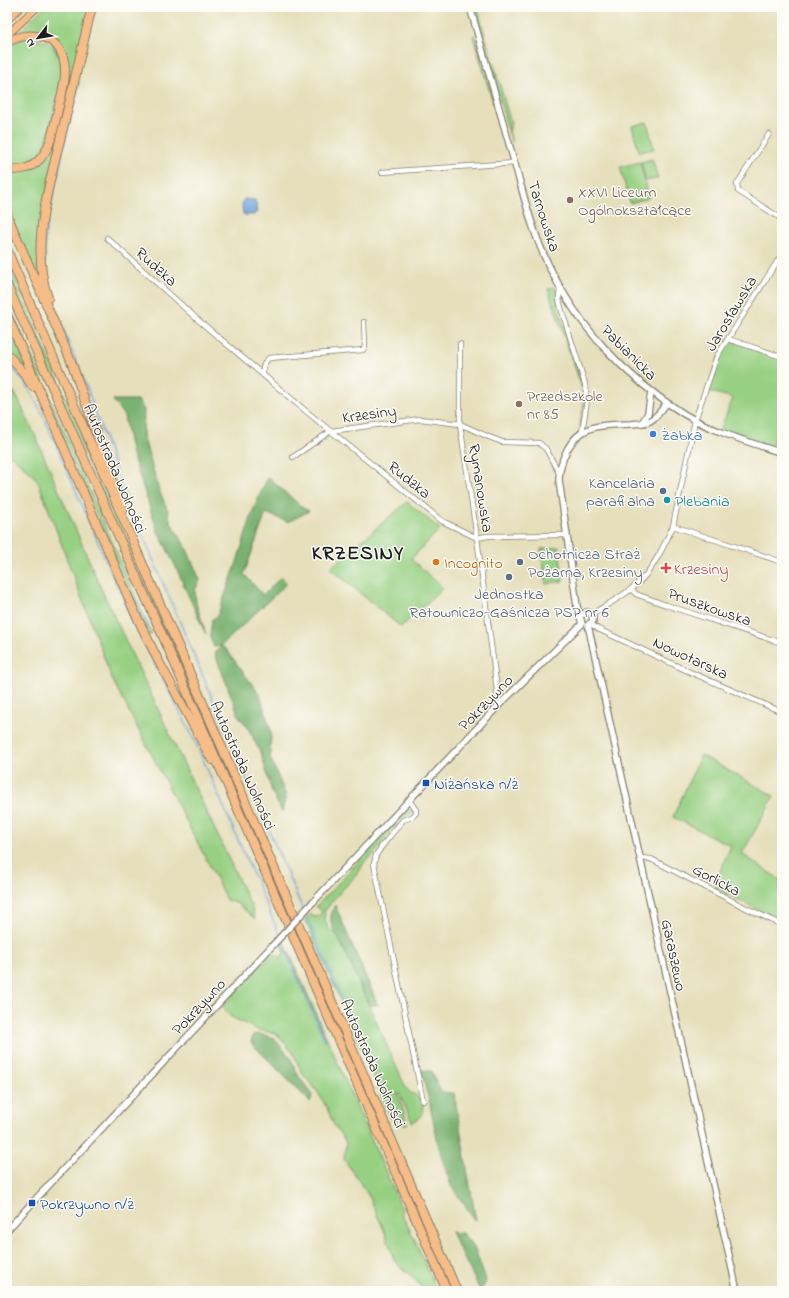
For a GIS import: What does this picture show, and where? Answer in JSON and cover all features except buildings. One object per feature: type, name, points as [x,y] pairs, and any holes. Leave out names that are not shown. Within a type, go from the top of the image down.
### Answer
[{"type":"highway","points":[[7,20],[20,7]]},
{"type":"highway","points":[[7,35],[37,7]]},
{"type":"highway","points":[[58,332],[46,294],[41,257],[41,233],[53,172],[92,7]]},
{"type":"highway","points":[[7,42],[18,36],[28,34],[45,38],[55,44],[60,51],[65,70],[64,84],[53,131],[44,154],[36,163],[27,168],[17,170],[7,169]]},
{"type":"highway","points":[[7,216],[58,332],[87,405],[120,499],[133,544]]},
{"type":"highway","name":"Autostrada Wolności","points":[[7,250],[457,1291]]},
{"type":"highway","name":"Autostrada Wolności","points":[[7,285],[229,788],[447,1291]]},
{"type":"highway","points":[[7,315],[147,638],[203,745],[229,788]]},
{"type":"highway","points":[[7,354],[29,380],[50,416]]},
{"type":"street","name":"Tarnowska","points":[[470,7],[532,224],[548,264],[560,288],[559,299],[561,308],[588,395],[582,432]]},
{"type":"street","points":[[769,134],[737,184],[738,191],[782,219]]},
{"type":"street","points":[[382,172],[515,163]]},
{"type":"street","name":"Rudzka","points":[[108,238],[196,319],[442,522],[477,538]]},
{"type":"street","name":"Jarosławska","points":[[592,614],[641,581],[667,539],[673,526],[695,420],[717,356],[782,254]]},
{"type":"street","name":"Pabianicka","points":[[560,288],[577,314],[600,342],[629,373],[667,403],[695,420]]},
{"type":"street","points":[[263,375],[262,369],[264,363],[269,358],[363,350],[365,346],[364,322]]},
{"type":"street","points":[[728,339],[782,357]]},
{"type":"street","name":"Rymanowska","points":[[460,344],[460,424],[499,705]]},
{"type":"street","points":[[642,423],[648,414],[652,392]]},
{"type":"street","points":[[581,615],[584,612],[592,614],[593,618],[590,624],[582,624],[580,620],[581,615],[577,606],[566,535],[559,473],[561,464],[572,441],[582,432],[595,427],[642,423],[651,420],[667,403]]},
{"type":"street","name":"Krzesiny","points":[[331,431],[420,419],[460,424],[502,442],[539,443],[546,449],[559,473]]},
{"type":"street","points":[[695,420],[714,429],[782,454]]},
{"type":"street","points":[[293,457],[331,431]]},
{"type":"street","points":[[673,526],[782,562]]},
{"type":"street","points":[[477,538],[487,536],[566,535]]},
{"type":"street","name":"Pruszkowska","points":[[631,589],[636,594],[666,605],[782,643]]},
{"type":"street","name":"Pokrzywno","points":[[7,1230],[499,705],[582,624]]},
{"type":"street","name":"Nowotarska","points":[[590,624],[690,672],[782,712]]},
{"type":"street","name":"Garaszewo","points":[[590,624],[640,858],[737,1291]]},
{"type":"street","points":[[409,800],[416,810],[416,813],[412,817],[403,820],[378,852],[374,864],[424,1101]]},
{"type":"street","name":"Gorlicka","points":[[640,858],[647,858],[657,862],[782,925]]},
{"type":"green space","points":[[44,7],[89,7],[41,218],[39,283],[7,208],[7,172],[41,162],[68,70],[46,34],[35,31],[20,31]]},
{"type":"green space","points":[[474,7],[477,7],[492,60],[488,61],[473,9]]},
{"type":"green space","points":[[475,35],[500,122],[500,126],[473,36]]},
{"type":"green space","points":[[27,37],[47,42],[55,50],[61,63],[61,79],[46,143],[37,158],[24,166],[7,166],[7,46]]},
{"type":"green space","points":[[493,62],[511,123],[509,132],[512,143],[489,63]]},
{"type":"green space","points":[[647,122],[654,149],[639,152],[632,126]]},
{"type":"green space","points":[[652,159],[658,178],[646,181],[641,162]]},
{"type":"green space","points":[[640,162],[649,198],[630,203],[620,167]]},
{"type":"green space","points":[[7,259],[291,916],[288,917],[7,276]]},
{"type":"green space","points":[[554,287],[557,294],[558,307],[584,388],[585,402],[580,426],[584,404],[584,394],[548,289]]},
{"type":"green space","points":[[7,300],[152,634],[149,636],[7,310]]},
{"type":"green space","points":[[7,322],[31,377],[7,351]]},
{"type":"green space","points":[[728,340],[782,358],[782,417],[771,448],[720,430],[733,398],[708,391],[719,357]]},
{"type":"green space","points":[[7,381],[16,395],[34,433],[103,593],[251,906],[255,919],[238,904],[226,900],[215,876],[112,679],[39,484],[31,473],[7,452]]},
{"type":"green space","points":[[113,400],[138,400],[144,410],[143,435],[159,490],[168,511],[171,523],[186,547],[200,580],[195,590],[196,603],[206,634],[157,529],[131,451],[124,416]]},
{"type":"green space","points":[[269,478],[303,508],[309,511],[288,522],[266,513],[244,574],[263,595],[281,577],[287,583],[221,646],[214,647],[210,637],[212,619],[217,617],[236,565],[254,508],[267,479]]},
{"type":"green space","points":[[407,502],[440,529],[411,559],[443,588],[401,627],[330,568]]},
{"type":"green space","points":[[559,547],[563,581],[546,584],[541,549]]},
{"type":"green space","points":[[221,646],[226,649],[260,695],[271,731],[270,757],[286,796],[282,812],[272,792],[261,754],[248,728],[239,716],[215,654]]},
{"type":"green space","points":[[701,755],[774,796],[742,854],[782,881],[782,913],[779,920],[713,887],[731,846],[673,817]]},
{"type":"green space","points":[[410,806],[413,809],[412,813],[402,818],[374,854],[364,862],[359,872],[332,901],[326,910],[323,910],[325,912],[325,920],[329,930],[335,933],[339,938],[405,1086],[408,1091],[419,1098],[423,1105],[421,1115],[412,1122],[399,1093],[397,1094],[407,1122],[407,1124],[399,1124],[391,1117],[305,919],[310,914],[314,917],[319,916],[322,912],[316,907]]},
{"type":"green space","points":[[335,905],[378,1005],[369,1005],[333,928],[331,916]]},
{"type":"green space","points":[[284,941],[388,1177],[402,1210],[401,1213],[415,1240],[437,1291],[423,1291],[416,1280],[398,1265],[394,1259],[384,1230],[367,1193],[344,1159],[346,1143],[334,1125],[327,1108],[317,1091],[302,1073],[293,1053],[277,1034],[258,1030],[231,1017],[222,1007],[274,952],[280,958],[284,953],[281,945],[282,943],[325,1041],[326,1040],[283,942]]},
{"type":"green space","points":[[259,1034],[274,1038],[290,1057],[299,1077],[313,1095],[310,1102],[251,1043],[253,1035]]},
{"type":"green space","points":[[421,1070],[431,1071],[441,1092],[454,1093],[476,1221],[451,1186],[440,1152]]},
{"type":"green space","points":[[370,1098],[454,1291],[451,1291],[368,1099]]},
{"type":"green space","points":[[451,1232],[462,1233],[474,1247],[486,1280],[484,1286],[480,1290]]},
{"type":"water","points":[[244,199],[255,200],[257,212],[254,215],[243,214],[242,205]]},
{"type":"waterway","points":[[45,263],[47,221],[79,82]]},
{"type":"waterway","points":[[46,272],[47,280]]},
{"type":"waterway","points":[[52,298],[88,391],[119,480],[303,910]]},
{"type":"waterway","points":[[7,361],[27,385],[42,413],[128,611],[194,739],[280,936]]},
{"type":"waterway","points":[[134,598],[148,628]]},
{"type":"waterway","points":[[305,913],[354,1027]]},
{"type":"waterway","points":[[281,940],[325,1040]]},
{"type":"place","name":"XXVI Liceum Ogólnokształcące","points":[[570,200]]},
{"type":"place","name":"Przedszkole nr 85","points":[[519,404]]},
{"type":"place","name":"Żabka","points":[[653,434]]},
{"type":"place","name":"Kancelaria parafialna","points":[[663,491]]},
{"type":"place","name":"Plebania","points":[[667,500]]},
{"type":"place","name":"Incognito","points":[[436,562]]},
{"type":"place","name":"Ochotnicza Straż Pożarna, Krzesiny","points":[[520,562]]},
{"type":"place","name":"Krzesiny","points":[[666,568]]},
{"type":"place","name":"Jednostka Ratowniczo-Gaśnicza PSP nr 6","points":[[509,577]]},
{"type":"place","name":"Niżańska n/ż","points":[[426,783]]},
{"type":"place","name":"Pokrzywno n/ż","points":[[32,1203]]},
{"type":"district","name":"KRZESINY","points":[[358,552]]}]
